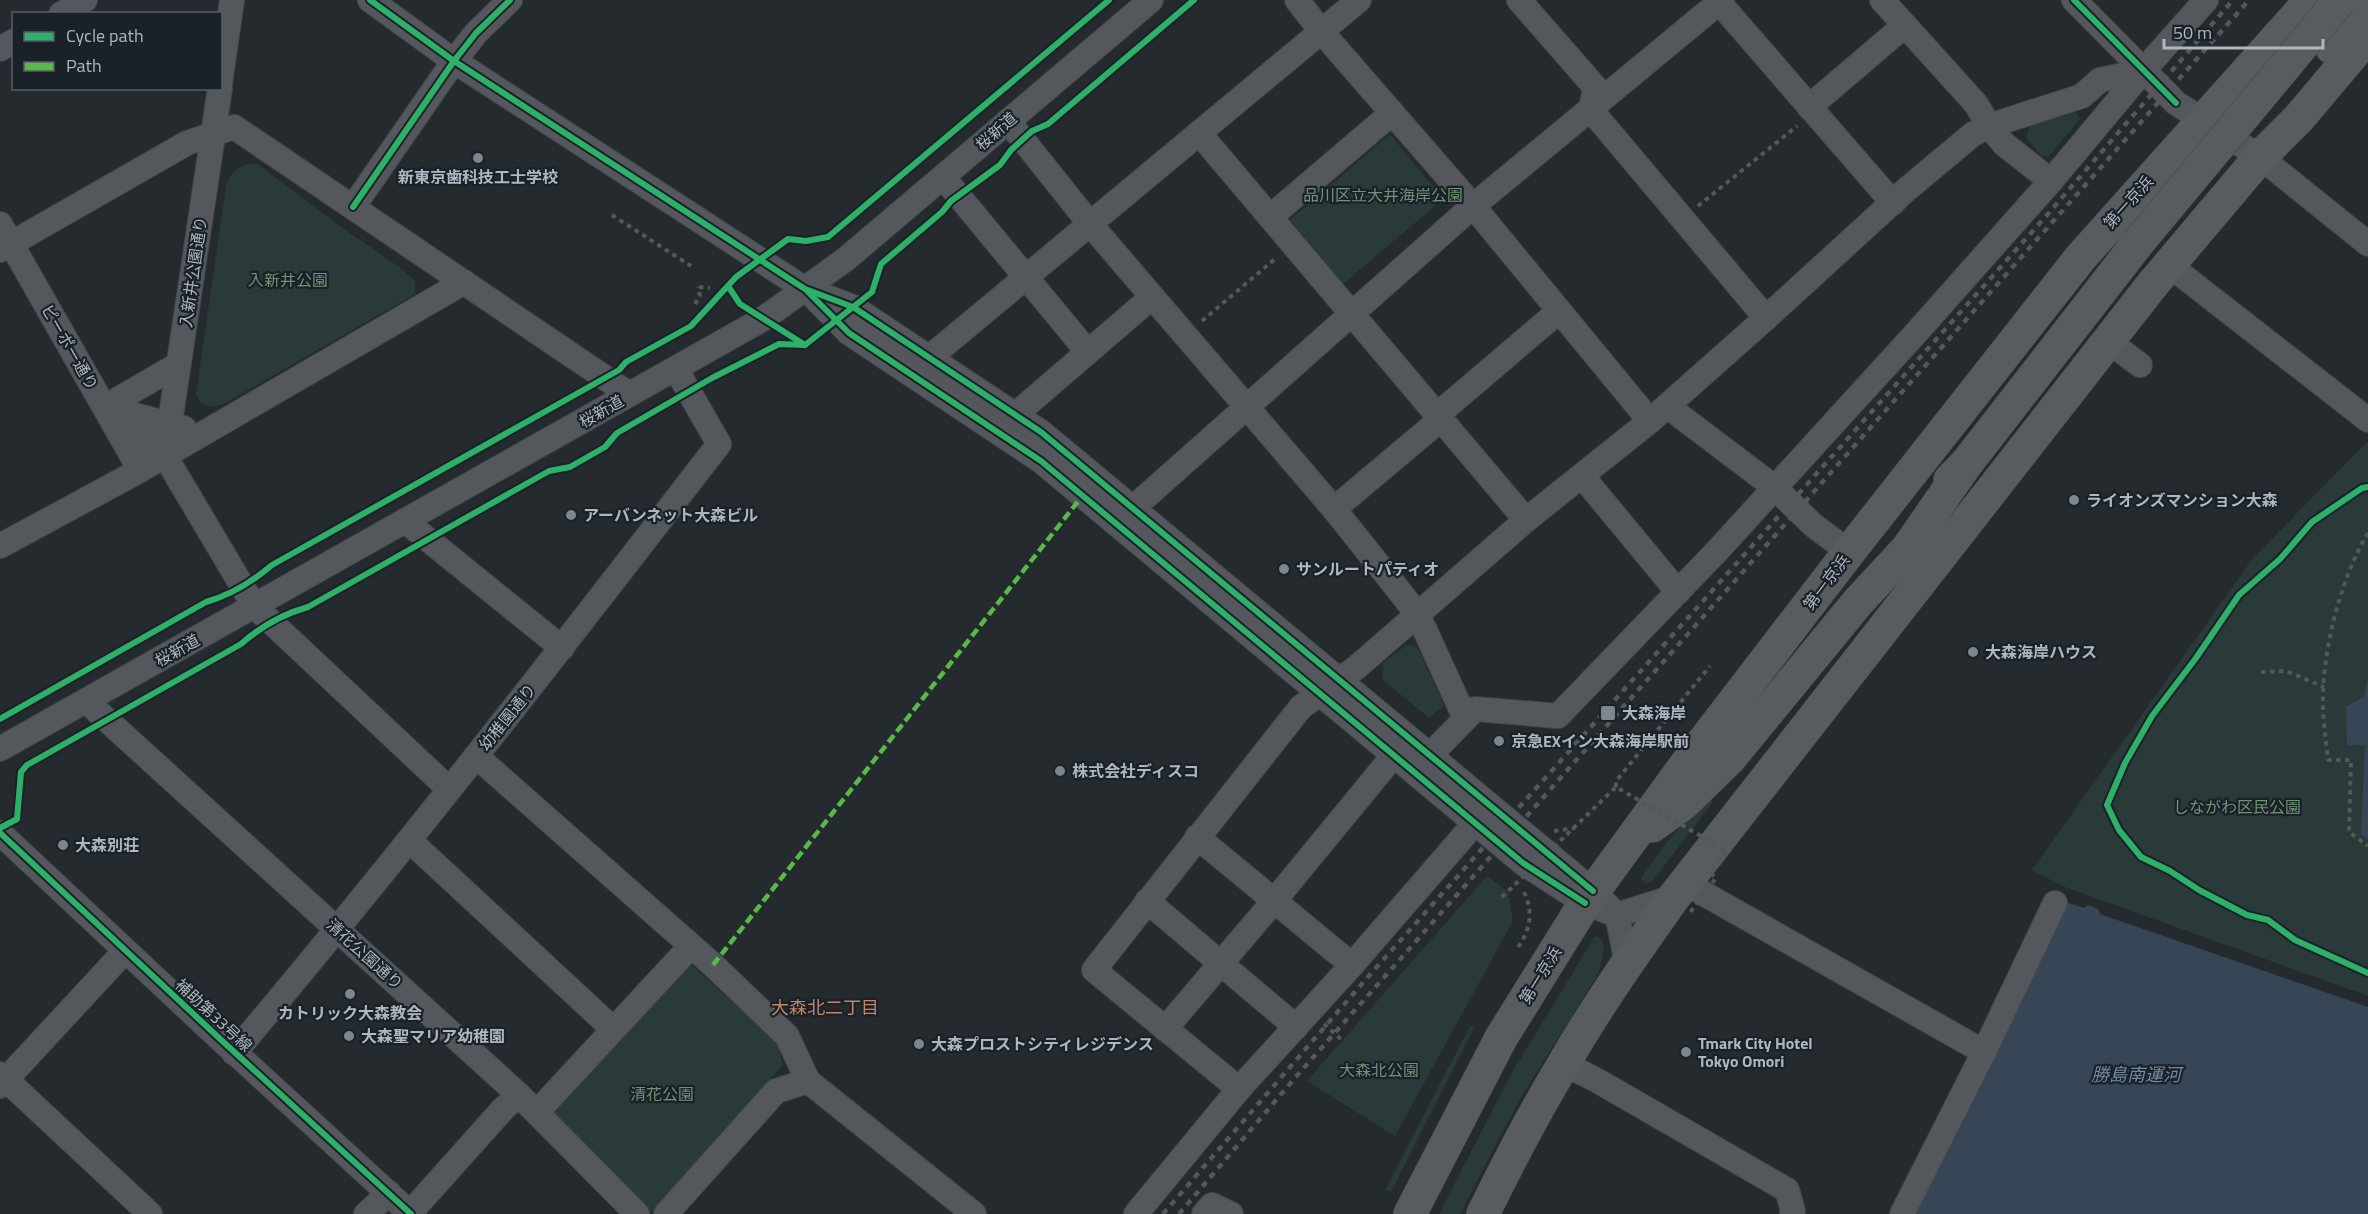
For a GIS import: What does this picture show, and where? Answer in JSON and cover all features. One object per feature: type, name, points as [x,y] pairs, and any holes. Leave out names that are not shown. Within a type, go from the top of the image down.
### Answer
[{"type":"highway","name":"第一京浜","points":[[1410,1214],[1501,1038],[1589,897],[1626,845],[1849,552],[2081,257],[2311,0]]},
{"type":"highway","points":[[1626,845],[1684,803],[1706,783],[1744,741],[1857,603],[1908,548],[1966,464],[2137,244],[2340,0]]},
{"type":"highway","points":[[2201,121],[2230,125],[2249,123],[2276,112],[2368,6]]},
{"type":"highway","points":[[1483,1214],[1514,1152],[1563,1064],[1627,963],[1683,898],[2108,341],[2260,157],[2300,118],[2368,36]]},
{"type":"street","points":[[64,12],[85,0]]},
{"type":"street","points":[[222,69],[232,0]]},
{"type":"street","points":[[370,0],[454,61],[805,289],[849,333],[1041,461],[1330,687],[1430,755],[1589,897]]},
{"type":"street","points":[[353,207],[454,61],[476,33],[510,0]]},
{"type":"street","name":"桜新道","points":[[0,749],[763,318],[846,259],[1152,0]]},
{"type":"street","points":[[1297,0],[1321,31],[1473,206],[1559,311],[1659,414],[1774,487],[1813,525],[1849,552]]},
{"type":"street","points":[[930,357],[1359,0]]},
{"type":"street","points":[[1519,0],[1595,87],[1591,110]]},
{"type":"street","points":[[1882,0],[1976,104],[1989,126],[2004,144],[2051,181]]},
{"type":"street","points":[[2074,0],[2176,104],[2260,157],[2368,244]]},
{"type":"street","points":[[1430,755],[1474,709],[1558,716],[1678,592],[2051,181],[2143,70],[2206,0]]},
{"type":"street","points":[[1133,508],[1473,206],[1719,1],[1893,203]]},
{"type":"street","points":[[1812,109],[1904,26]]},
{"type":"street","points":[[1239,1089],[1094,970],[1301,707],[1330,687],[1418,615],[1526,520],[1659,414],[1973,134],[1989,126],[2082,96],[2100,80],[2143,70]]},
{"type":"street","name":"入新井公園通り","points":[[165,456],[220,90]]},
{"type":"street","points":[[1591,110],[1766,318]]},
{"type":"street","points":[[1270,217],[1392,113]]},
{"type":"street","points":[[1008,121],[1090,224],[1334,509],[1418,615],[1465,718]]},
{"type":"street","points":[[4,239],[187,143],[234,127],[629,394]]},
{"type":"street","points":[[1199,133],[1526,520]]},
{"type":"street","points":[[943,177],[1087,351]]},
{"type":"street","name":"ピーポー通り","points":[[4,239],[105,407],[140,470]]},
{"type":"street","points":[[2169,265],[2368,420]]},
{"type":"street","points":[[0,546],[165,456],[464,282]]},
{"type":"street","points":[[805,289],[853,307],[1016,414],[1095,475],[1330,687],[1394,755],[1523,863],[1589,897],[1617,915],[1627,963]]},
{"type":"street","points":[[1016,414],[1152,297]]},
{"type":"street","points":[[1334,509],[1434,425],[1437,416],[1559,311]]},
{"type":"street","points":[[2108,341],[2140,365]]},
{"type":"street","points":[[105,407],[179,364]]},
{"type":"street","name":"幼稚園通り","points":[[234,1053],[476,756],[719,444],[676,369]]},
{"type":"street","points":[[105,407],[203,434]]},
{"type":"street","points":[[105,407],[165,456],[254,606],[449,789]]},
{"type":"street","points":[[1582,476],[1678,592]]},
{"type":"street","points":[[405,521],[562,648]]},
{"type":"street","name":"清花公園通り","points":[[86,701],[519,1095],[637,1214]]},
{"type":"street","points":[[1165,1029],[1394,755]]},
{"type":"street","points":[[476,756],[691,946],[787,1036],[808,1081],[974,1214]]},
{"type":"street","points":[[1136,1214],[1239,1089],[1352,965],[1475,823]]},
{"type":"street","name":"補助第33号線","points":[[0,833],[234,1053],[411,1214]]},
{"type":"street","points":[[1197,837],[1352,965]]},
{"type":"street","points":[[409,840],[613,1029]]},
{"type":"street","points":[[1617,915],[1683,898],[1984,1052]]},
{"type":"street","points":[[1147,902],[1296,1027]]},
{"type":"street","points":[[1902,1214],[1984,1052],[2055,903]]},
{"type":"street","points":[[537,1112],[691,946]]},
{"type":"street","points":[[125,951],[2,1080],[150,1214]]},
{"type":"street","points":[[1563,1064],[1598,1081],[1787,1190],[1792,1214]]},
{"type":"street","points":[[666,1214],[776,1091],[808,1081]]},
{"type":"street","points":[[411,1214],[503,1109],[519,1095]]},
{"type":"street","points":[[366,1214],[389,1193]]},
{"type":"street","points":[[1204,1214],[1212,1204],[1231,1214]]},
{"type":"path","points":[[1683,219],[1812,109]]},
{"type":"path","points":[[612,215],[691,266]]},
{"type":"path","points":[[1185,335],[1292,243]]},
{"type":"path","points":[[695,304],[700,296],[697,287],[710,288]]},
{"type":"path","points":[[2368,533],[2360,546],[2343,590],[2325,670],[2323,708],[2328,760],[2351,760],[2349,832],[2368,846]]},
{"type":"path","points":[[1502,897],[1616,787],[1616,781],[1710,666]]},
{"type":"path","points":[[2261,672],[2286,671],[2324,687]]},
{"type":"path","points":[[1616,787],[1726,851],[1710,873],[1716,878],[1683,898]]},
{"type":"path","points":[[1515,884],[1520,886],[1526,895],[1530,917],[1527,931],[1518,947]]},
{"type":"path","points":[[2356,967],[2367,971]]},
{"type":"green space","points":[[2075,112],[2080,119],[2048,157],[2039,154],[2026,137],[2030,124]]},
{"type":"green space","name":"品川区立大井海岸公園","points":[[1390,134],[1443,199],[1343,284],[1290,220]]},
{"type":"green space","name":"入新井公園","points":[[255,163],[402,269],[415,281],[415,294],[224,404],[207,405],[200,402],[196,394],[226,186],[236,170]]},
{"type":"green space","name":"しながわ区民公園","points":[[2368,441],[2368,996],[2062,886],[2032,870],[2253,558]]},
{"type":"green space","points":[[1411,645],[1420,653],[1444,705],[1429,718],[1382,679],[1383,663],[1405,646]]},
{"type":"green space","points":[[1710,799],[1713,802],[1652,882],[1646,884],[1641,879],[1642,876],[1673,834]]},
{"type":"green space","name":"大森北公園","points":[[1487,876],[1508,892],[1513,921],[1395,1136],[1307,1081]]},
{"type":"green space","points":[[1595,936],[1601,938],[1604,948],[1599,973],[1520,1099],[1460,1214],[1439,1214],[1511,1074]]},
{"type":"green space","name":"清花公園","points":[[688,962],[777,1041],[783,1065],[651,1213],[551,1110]]},
{"type":"green space","points":[[1470,1026],[1474,1028],[1391,1192],[1385,1190]]},
{"type":"water","points":[[2368,678],[2368,839],[2361,835],[2365,745],[2347,745],[2346,707],[2364,697]]},
{"type":"water","name":"勝島南運河","points":[[2065,902],[2084,908],[2088,905],[2098,909],[2100,914],[2368,1007],[2368,1214],[1908,1214]]},
{"type":"railway","points":[[1163,1214],[1367,978],[2047,215],[2233,0]]},
{"type":"railway","points":[[1179,1214],[1294,1079],[2249,0]]},
{"type":"marked path","points":[[713,965],[1083,495]]},
{"type":"cycle path","points":[[370,0],[454,61],[805,289],[853,307],[1041,432],[1593,891]]},
{"type":"cycle path","points":[[353,207],[454,61],[476,33],[510,0]]},
{"type":"cycle path","points":[[0,719],[206,602],[241,587],[272,565],[619,370],[626,362],[691,326],[736,277],[788,239],[806,241],[828,237],[1109,0]]},
{"type":"cycle path","points":[[0,828],[17,819],[21,772],[27,765],[241,644],[272,622],[308,607],[549,471],[570,467],[605,447],[617,433],[712,378],[779,344],[805,345],[872,292],[881,264],[942,212],[951,201],[1000,165],[1011,150],[1032,131],[1048,124],[1194,0]]},
{"type":"cycle path","points":[[2074,0],[2176,103]]},
{"type":"cycle path","points":[[728,286],[740,304],[805,345]]},
{"type":"cycle path","points":[[807,291],[849,333],[1041,461],[1523,863],[1585,903]]},
{"type":"cycle path","points":[[2368,487],[2362,488],[2312,522],[2280,559],[2239,595],[2196,658],[2152,716],[2125,763],[2107,805],[2119,830],[2141,857],[2247,915],[2268,920],[2295,940],[2368,973]]},
{"type":"cycle path","points":[[0,833],[411,1214]]},
{"type":"place","name":"新東京歯科技工士学校","points":[[478,158]]},
{"type":"place","name":"ライオンズマンション大森","points":[[2074,500]]},
{"type":"place","name":"アーバンネット大森ビル","points":[[571,515]]},
{"type":"place","name":"サンルートパティオ","points":[[1284,569]]},
{"type":"place","name":"大森海岸ハウス","points":[[1973,652]]},
{"type":"place","name":"大森海岸","points":[[1608,713]]},
{"type":"place","name":"京急EXイン大森海岸駅前","points":[[1499,741]]},
{"type":"place","name":"株式会社ディスコ","points":[[1060,771]]},
{"type":"place","name":"大森別荘","points":[[63,845]]},
{"type":"place","name":"カトリック大森教会","points":[[350,994]]},
{"type":"place","name":"大森聖マリア幼稚園","points":[[349,1036]]},
{"type":"place","name":"大森プロストシティレジデンス","points":[[919,1044]]},
{"type":"place","name":"Tmark City Hotel Tokyo Omori","points":[[1686,1052]]},
{"type":"district","name":"大森北二丁目","points":[[825,1007]]}]
